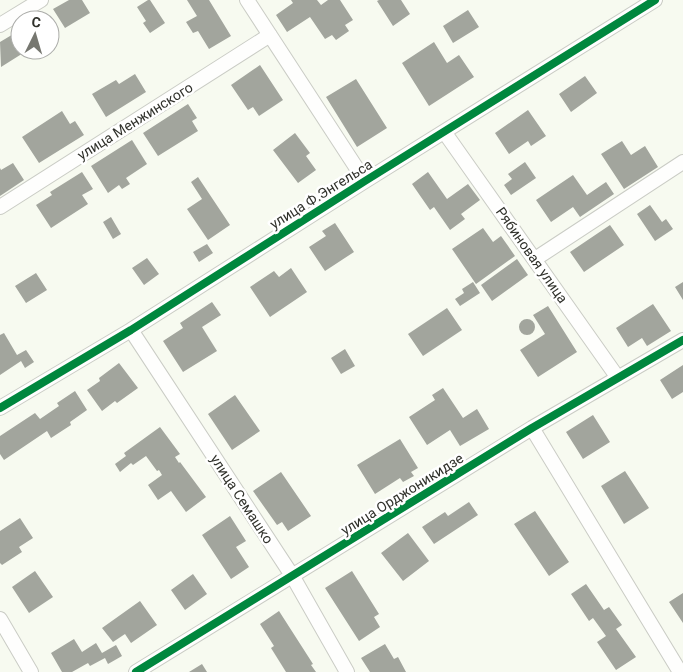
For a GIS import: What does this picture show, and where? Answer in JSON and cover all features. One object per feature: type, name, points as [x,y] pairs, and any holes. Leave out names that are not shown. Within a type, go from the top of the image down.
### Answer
[{"type":"street","points":[[0,25],[41,0]]},
{"type":"street","points":[[247,0],[365,181]]},
{"type":"street","name":"улица Ф.Энгельса","points":[[0,408],[131,330],[655,0]]},
{"type":"street","name":"улица Менжинского","points":[[0,207],[270,36]]},
{"type":"street","name":"Рябиновая улица","points":[[445,133],[618,378]]},
{"type":"street","points":[[535,259],[683,162]]},
{"type":"street","name":"улица Семашко","points":[[131,330],[292,577],[347,672]]},
{"type":"street","name":"улица Орджоникидзе","points":[[136,672],[532,428],[683,340]]},
{"type":"street","points":[[532,428],[680,672]]},
{"type":"street","points":[[0,619],[30,672]]},
{"type":"building","points":[[69,0],[82,0],[90,13],[65,28],[60,20],[60,10],[53,9]]},
{"type":"building","points":[[150,0],[165,23],[150,33],[143,23],[146,21],[137,7]]},
{"type":"building","points":[[187,0],[209,0],[231,36],[209,49],[198,31],[193,33],[186,22],[197,16]]},
{"type":"building","points":[[291,0],[317,0],[321,5],[328,0],[340,0],[353,20],[345,25],[349,31],[336,40],[332,35],[325,39],[310,17],[287,32],[276,15],[293,3]]},
{"type":"building","points":[[401,0],[410,14],[393,26],[377,1]]},
{"type":"building","points":[[468,10],[479,27],[453,43],[443,26]]},
{"type":"building","points":[[10,36],[10,60],[12,60],[1,67],[0,42]]},
{"type":"building","points":[[434,42],[447,63],[459,55],[474,77],[429,106],[402,63]]},
{"type":"building","points":[[260,65],[283,100],[259,116],[253,107],[248,110],[231,85]]},
{"type":"building","points":[[135,74],[146,92],[106,117],[92,94],[116,80],[119,84]]},
{"type":"building","points":[[585,76],[597,93],[571,112],[559,94]]},
{"type":"building","points":[[356,79],[387,128],[357,147],[326,97]]},
{"type":"building","points":[[188,104],[197,118],[192,121],[198,131],[158,156],[143,133]]},
{"type":"building","points":[[528,110],[546,136],[531,146],[528,141],[509,154],[495,133]]},
{"type":"building","points":[[62,111],[70,124],[75,121],[84,135],[39,163],[22,137]]},
{"type":"building","points":[[295,133],[310,153],[306,156],[316,170],[298,183],[273,150]]},
{"type":"building","points":[[132,140],[147,164],[126,178],[130,184],[122,189],[119,185],[108,193],[91,166]]},
{"type":"building","points":[[622,141],[631,155],[645,146],[658,167],[624,189],[601,154]]},
{"type":"building","points":[[525,162],[536,178],[511,195],[504,185],[512,179],[508,174]]},
{"type":"building","points":[[13,163],[24,180],[0,196],[0,168],[1,170]]},
{"type":"building","points":[[82,172],[93,189],[82,195],[88,204],[51,228],[36,205],[52,195],[50,192]]},
{"type":"building","points":[[428,172],[447,199],[468,184],[480,200],[461,214],[465,219],[450,230],[434,207],[430,210],[412,184]]},
{"type":"building","points":[[573,175],[587,195],[606,182],[614,194],[580,217],[573,207],[551,222],[536,200]]},
{"type":"building","points":[[198,177],[230,225],[208,240],[187,209],[202,199],[191,182]]},
{"type":"building","points":[[650,205],[662,222],[666,219],[673,229],[655,241],[637,214]]},
{"type":"building","points":[[111,217],[121,234],[113,239],[103,222]]},
{"type":"building","points":[[335,223],[354,252],[325,271],[309,247],[326,236],[322,231]]},
{"type":"building","points":[[610,225],[624,245],[584,272],[570,252]]},
{"type":"building","points":[[483,228],[493,242],[501,236],[515,256],[476,284],[452,249]]},
{"type":"building","points":[[207,244],[213,253],[199,262],[193,252]]},
{"type":"building","points":[[147,258],[159,274],[144,285],[132,268]]},
{"type":"building","points":[[517,259],[528,275],[492,301],[481,285]]},
{"type":"building","points":[[291,268],[307,292],[270,317],[250,287],[274,271],[279,277]]},
{"type":"building","points":[[36,273],[47,290],[26,303],[15,286]]},
{"type":"building","points":[[473,282],[480,293],[460,306],[455,299],[464,293],[462,289]]},
{"type":"building","points":[[683,282],[683,300],[675,287]]},
{"type":"building","points":[[212,302],[221,315],[202,327],[217,351],[183,372],[163,341],[183,328],[180,323]]},
{"type":"building","points":[[653,304],[671,331],[647,346],[642,338],[628,347],[616,328]]},
{"type":"building","points":[[548,306],[577,352],[538,377],[520,350],[545,334],[533,315]]},
{"type":"building","points":[[447,308],[462,330],[423,356],[408,334]]},
{"type":"building","points":[[527,319],[533,321],[535,327],[533,333],[527,335],[521,333],[519,327],[521,321]]},
{"type":"building","points":[[4,333],[17,355],[26,350],[34,362],[25,368],[21,361],[0,375],[0,335]]},
{"type":"building","points":[[345,349],[355,366],[341,374],[331,358]]},
{"type":"building","points":[[119,363],[138,388],[102,411],[87,390],[100,381],[99,378]]},
{"type":"building","points":[[683,365],[683,392],[672,399],[660,380]]},
{"type":"building","points":[[443,388],[463,418],[477,409],[489,429],[460,446],[450,430],[427,445],[409,417],[435,400],[432,395]]},
{"type":"building","points":[[75,391],[87,410],[70,422],[71,425],[51,438],[47,431],[4,460],[0,454],[0,436],[35,413],[40,419],[59,406],[57,403]]},
{"type":"building","points":[[235,395],[260,431],[232,450],[208,414]]},
{"type":"building","points":[[593,415],[610,442],[583,459],[566,432]]},
{"type":"building","points":[[160,427],[180,454],[175,457],[206,497],[186,512],[171,491],[158,500],[148,485],[162,475],[146,456],[133,465],[131,463],[120,472],[115,464],[126,456],[124,453]]},
{"type":"building","points":[[400,439],[418,468],[411,472],[414,476],[403,482],[400,478],[375,494],[357,465]]},
{"type":"building","points":[[625,471],[649,508],[624,524],[601,486]]},
{"type":"building","points":[[281,472],[311,516],[288,531],[282,522],[277,525],[253,491]]},
{"type":"building","points":[[469,502],[478,515],[434,544],[422,527],[445,512],[448,516]]},
{"type":"building","points":[[535,511],[569,562],[549,576],[514,524]]},
{"type":"building","points":[[230,516],[246,541],[236,547],[249,567],[231,579],[202,535]]},
{"type":"building","points":[[20,518],[33,538],[19,547],[22,552],[2,565],[0,563],[0,531]]},
{"type":"building","points":[[408,533],[429,561],[403,581],[381,553]]},
{"type":"building","points":[[35,571],[53,597],[29,613],[12,587]]},
{"type":"building","points":[[352,571],[379,614],[374,617],[380,627],[359,641],[325,588]]},
{"type":"building","points":[[193,574],[207,594],[185,610],[171,590]]},
{"type":"building","points":[[586,584],[604,610],[609,607],[622,625],[616,629],[636,657],[616,670],[597,642],[606,636],[593,618],[589,621],[571,594]]},
{"type":"building","points":[[683,593],[683,623],[669,602]]},
{"type":"building","points":[[140,601],[157,625],[131,643],[125,634],[113,642],[102,628]]},
{"type":"building","points":[[279,611],[313,664],[311,665],[316,672],[286,672],[271,648],[274,646],[260,624]]},
{"type":"building","points":[[74,639],[82,652],[96,643],[102,653],[116,645],[122,656],[108,664],[105,658],[90,666],[88,663],[72,672],[62,672],[51,653]]},
{"type":"building","points":[[385,644],[394,659],[398,657],[406,672],[370,672],[361,658]]},
{"type":"building","points":[[202,664],[207,672],[189,672]]},
{"type":"cycle path","points":[[0,408],[131,330],[655,0]]},
{"type":"cycle path","points":[[136,672],[532,428],[683,340]]}]
